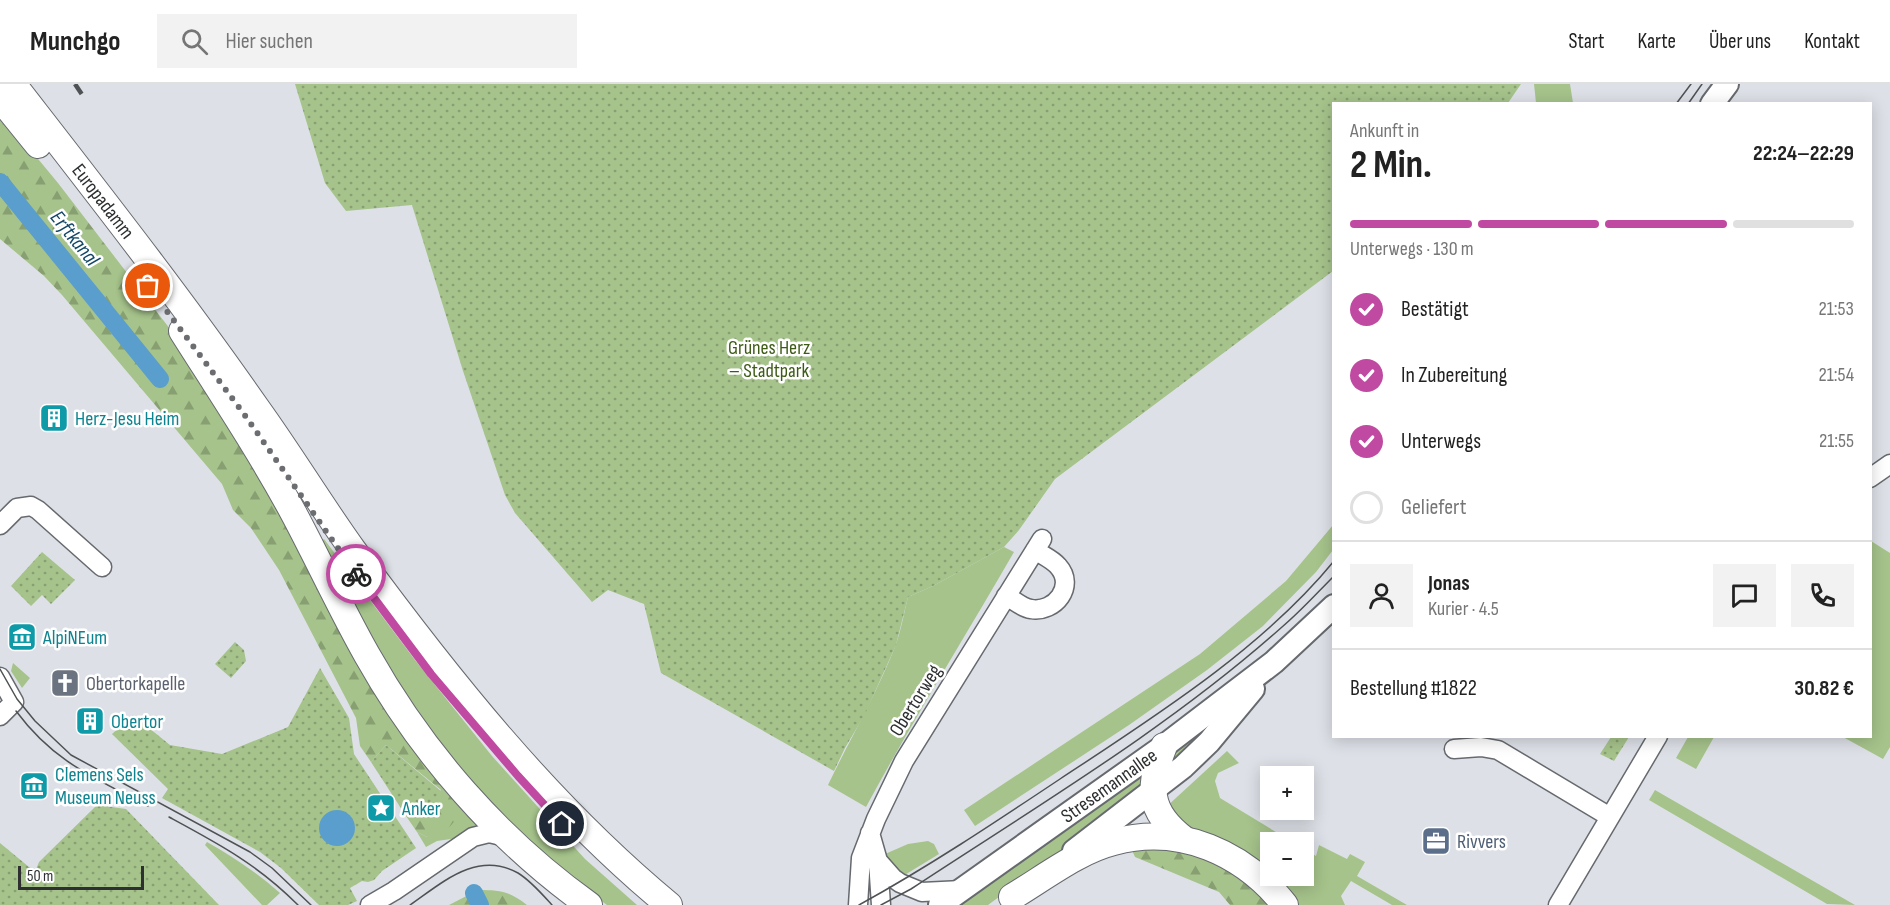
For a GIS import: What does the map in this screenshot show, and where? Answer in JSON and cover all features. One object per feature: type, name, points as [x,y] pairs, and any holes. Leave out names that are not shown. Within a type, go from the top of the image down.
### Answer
[{"type":"main road","name":"Europadamm","points":[[13,84],[188,311],[260,411],[352,549],[443,668],[596,850],[669,905]]},
{"type":"main road","name":"Europadamm","points":[[0,98],[176,321],[244,414],[340,553],[431,674],[518,776],[650,905]]},
{"type":"main road","points":[[176,321],[247,434],[293,513],[367,656],[403,714],[451,777],[506,837],[538,866],[589,905]]},
{"type":"main road","points":[[1164,746],[1154,773],[1153,792],[1162,819],[1184,839],[1243,864],[1260,878],[1285,905]]},
{"type":"main road","points":[[1007,901],[1083,855],[1114,842],[1149,837],[1184,839]]},
{"type":"street","points":[[1713,102],[1726,84]]},
{"type":"street","points":[[1872,477],[1890,464]]},
{"type":"street","points":[[0,525],[17,508],[31,506],[102,567]]},
{"type":"street","name":"Obertorweg","points":[[858,905],[861,858],[870,833],[904,761],[1038,544],[1061,570],[1065,586],[1060,598],[1052,605],[1036,609],[1027,608],[1006,596]]},
{"type":"street","name":"Stresemannallee","points":[[940,905],[1164,746],[1274,662],[1332,608]]},
{"type":"street","name":"Stresemannallee","points":[[1007,901],[1183,767],[1209,742],[1274,662]]},
{"type":"street","points":[[0,677],[14,702],[0,717]]},
{"type":"street","points":[[1558,905],[1657,738]]},
{"type":"street","points":[[1454,749],[1481,747],[1498,750],[1610,817]]},
{"type":"street","points":[[370,905],[473,837],[489,833],[506,837]]},
{"type":"street","points":[[870,833],[878,861],[881,905]]},
{"type":"street","points":[[878,861],[893,878],[911,889],[922,892],[964,889]]},
{"type":"green space","name":"Grünes Herz – Stadtpark","points":[[295,84],[1521,84],[1509,102],[1332,102],[1332,272],[1055,479],[1004,547],[908,597],[896,645],[865,714],[834,771],[661,673],[644,604],[608,590],[592,602],[515,513],[505,495],[463,371],[412,205],[346,211],[325,183]]},
{"type":"green space","points":[[1534,84],[1570,84],[1573,102],[1536,102]]},
{"type":"green space","points":[[0,113],[58,183],[190,355],[460,801],[451,826],[427,837],[417,832],[406,816],[413,807],[423,814],[441,790],[386,745],[371,762],[360,746],[356,718],[279,570],[251,528],[233,510],[222,484],[62,295],[44,276],[0,239],[0,191],[156,383],[165,376],[0,174]]},
{"type":"green space","points":[[1332,526],[1332,551],[1316,572],[1263,626],[1207,670],[1129,725],[975,826],[964,810],[1200,654],[1286,581]]},
{"type":"green space","points":[[324,539],[415,660],[492,756],[585,859],[637,905],[607,905],[573,881],[480,796],[411,713],[320,542]]},
{"type":"green space","points":[[1872,542],[1890,553],[1890,747],[1883,759],[1845,738],[1872,738]]},
{"type":"green space","points":[[1004,547],[1014,552],[866,807],[828,785],[888,665],[899,635],[908,597]]},
{"type":"green space","points":[[42,552],[75,580],[51,604],[42,595],[31,606],[11,586]]},
{"type":"green space","points":[[235,642],[244,650],[246,661],[231,678],[215,664]]},
{"type":"green space","points":[[13,663],[30,678],[22,688],[11,671]]},
{"type":"green space","points":[[320,668],[349,718],[354,754],[416,848],[382,871],[374,880],[362,881],[350,888],[357,901],[348,905],[319,905],[281,868],[260,852],[162,798],[168,789],[112,734],[133,715],[170,745],[222,754],[288,727]]},
{"type":"green space","points":[[1202,726],[1208,729],[1165,773],[1169,756]]},
{"type":"green space","points":[[1610,738],[1628,738],[1614,761],[1600,754]]},
{"type":"green space","points":[[1687,738],[1713,738],[1696,769],[1676,758]]},
{"type":"green space","points":[[386,745],[441,791],[423,815],[413,807],[406,816],[371,762]]},
{"type":"green space","points":[[1227,751],[1239,763],[1218,773],[1215,781],[1220,798],[1276,832],[1260,832],[1260,870],[1190,832],[1165,808]]},
{"type":"green space","points":[[1146,770],[1144,790],[988,905],[961,905],[977,891]]},
{"type":"green space","points":[[1655,790],[1855,905],[1827,904],[1649,800]]},
{"type":"green space","points":[[460,801],[482,827],[458,838],[437,841],[426,847],[417,832],[427,837]]},
{"type":"green space","points":[[97,805],[126,809],[219,905],[0,905],[0,843],[35,872],[39,862]]},
{"type":"green space","points":[[928,841],[934,844],[939,854],[903,876],[888,862],[885,854],[908,844]]},
{"type":"green space","points":[[207,842],[227,853],[280,893],[267,905],[262,905],[205,845]]},
{"type":"green space","points":[[1319,845],[1347,859],[1350,854],[1365,862],[1357,876],[1407,905],[1392,905],[1351,881],[1341,896],[1345,905],[1296,905],[1280,886],[1314,886],[1314,855],[1316,856]]},
{"type":"green space","points":[[1158,846],[1223,861],[1273,905],[1230,905],[1219,892],[1135,857],[1131,848]]},
{"type":"green space","points":[[478,890],[504,892],[527,905],[449,905]]},
{"type":"water","points":[[337,810],[349,816],[355,828],[349,840],[337,846],[325,840],[319,828],[325,816]]},
{"type":"waterway","name":"Erftkanal","points":[[0,182],[160,379]]},
{"type":"waterway","name":"Erftkanal","points":[[474,893],[480,905]]},
{"type":"tram line","points":[[1678,102],[1691,84]]},
{"type":"tram line","points":[[1689,102],[1702,84]]},
{"type":"tram line","points":[[859,905],[986,828],[1205,680],[1274,623],[1332,563]]},
{"type":"tram line","points":[[881,905],[911,889],[1054,796],[1194,699],[1239,664],[1295,615],[1332,578]]},
{"type":"tram line","points":[[0,669],[17,699],[35,721],[71,755],[250,852],[272,868],[311,905]]},
{"type":"tram line","points":[[16,711],[30,729],[60,756],[92,777],[148,806]]},
{"type":"tram line","points":[[169,817],[252,866],[298,905]]},
{"type":"tram line","points":[[410,905],[447,879],[474,867],[488,865],[503,867],[518,873],[552,905]]},
{"type":"railway","points":[[75,84],[83,96]]},
{"type":"way so far","points":[[148,286],[244,414],[356,574]]},
{"type":"place","name":"Herz-Jesu Heim","points":[[54,418]]},
{"type":"place","name":"AlpiNEum","points":[[22,637]]},
{"type":"place","name":"Obertorkapelle","points":[[65,683]]},
{"type":"place","name":"Obertor","points":[[90,721]]},
{"type":"place","name":"Clemens Sels Museum Neuss","points":[[34,786]]},
{"type":"place","name":"Anker","points":[[381,808]]},
{"type":"place","name":"Rivvers","points":[[1436,841]]},
{"type":"route","points":[[356,574],[431,674],[562,824]]}]
